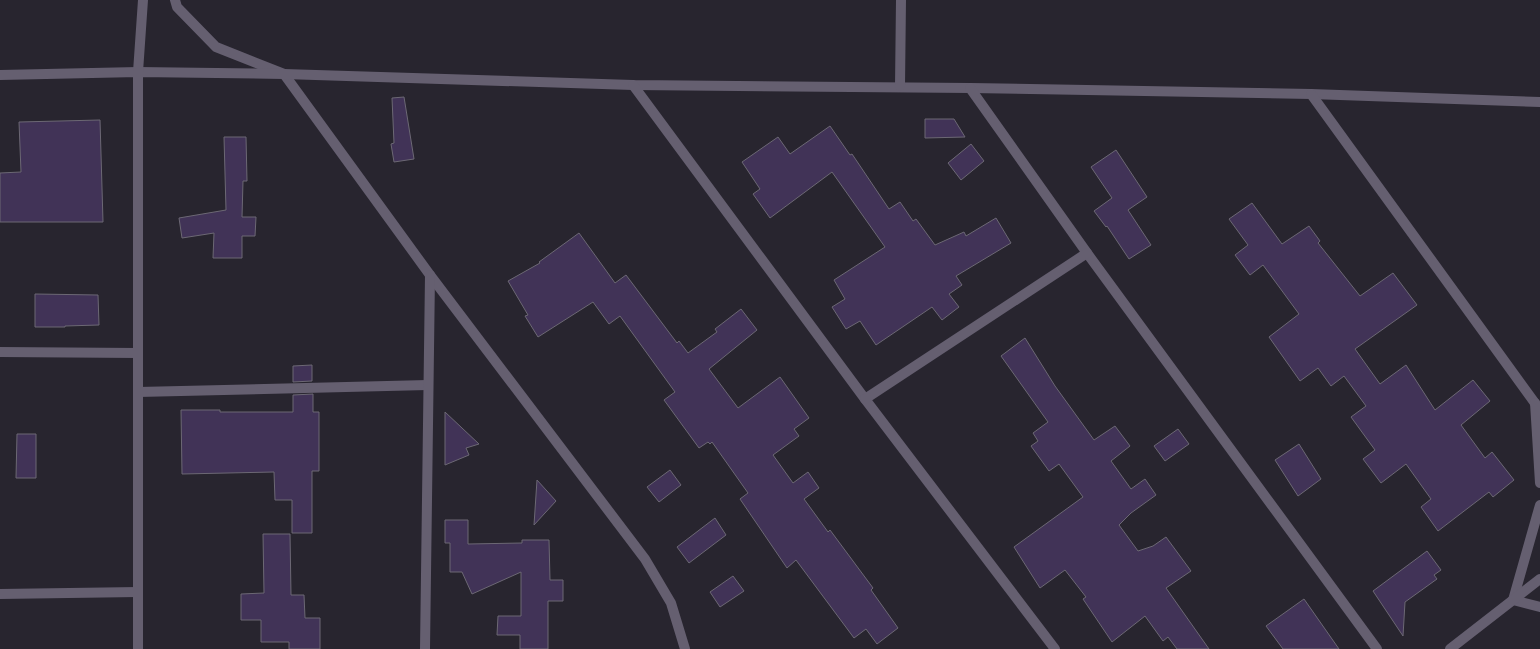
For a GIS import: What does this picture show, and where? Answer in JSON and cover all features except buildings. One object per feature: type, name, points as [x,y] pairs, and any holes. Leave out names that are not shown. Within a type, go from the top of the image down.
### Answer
[{"type":"street","points":[[138,649],[138,72],[143,0]]},
{"type":"street","points":[[175,0],[177,7],[216,48],[284,74],[430,275],[645,559],[671,603],[685,649]]},
{"type":"street","points":[[900,86],[901,0]]},
{"type":"street","points":[[0,75],[138,72],[284,74],[633,85],[900,86],[1311,94],[1540,102]]},
{"type":"street","points":[[633,85],[865,399],[1055,649]]},
{"type":"street","points":[[970,88],[1087,254],[1377,649]]},
{"type":"street","points":[[1311,94],[1538,407],[1540,483]]},
{"type":"street","points":[[865,399],[1087,254]]},
{"type":"street","points":[[425,649],[430,275]]},
{"type":"street","points":[[0,352],[138,353]]},
{"type":"street","points":[[138,392],[428,385]]},
{"type":"street","points":[[1513,600],[1540,505]]},
{"type":"street","points":[[1450,649],[1540,579]]},
{"type":"street","points":[[0,594],[138,592]]},
{"type":"street","points":[[1513,600],[1540,606]]}]
